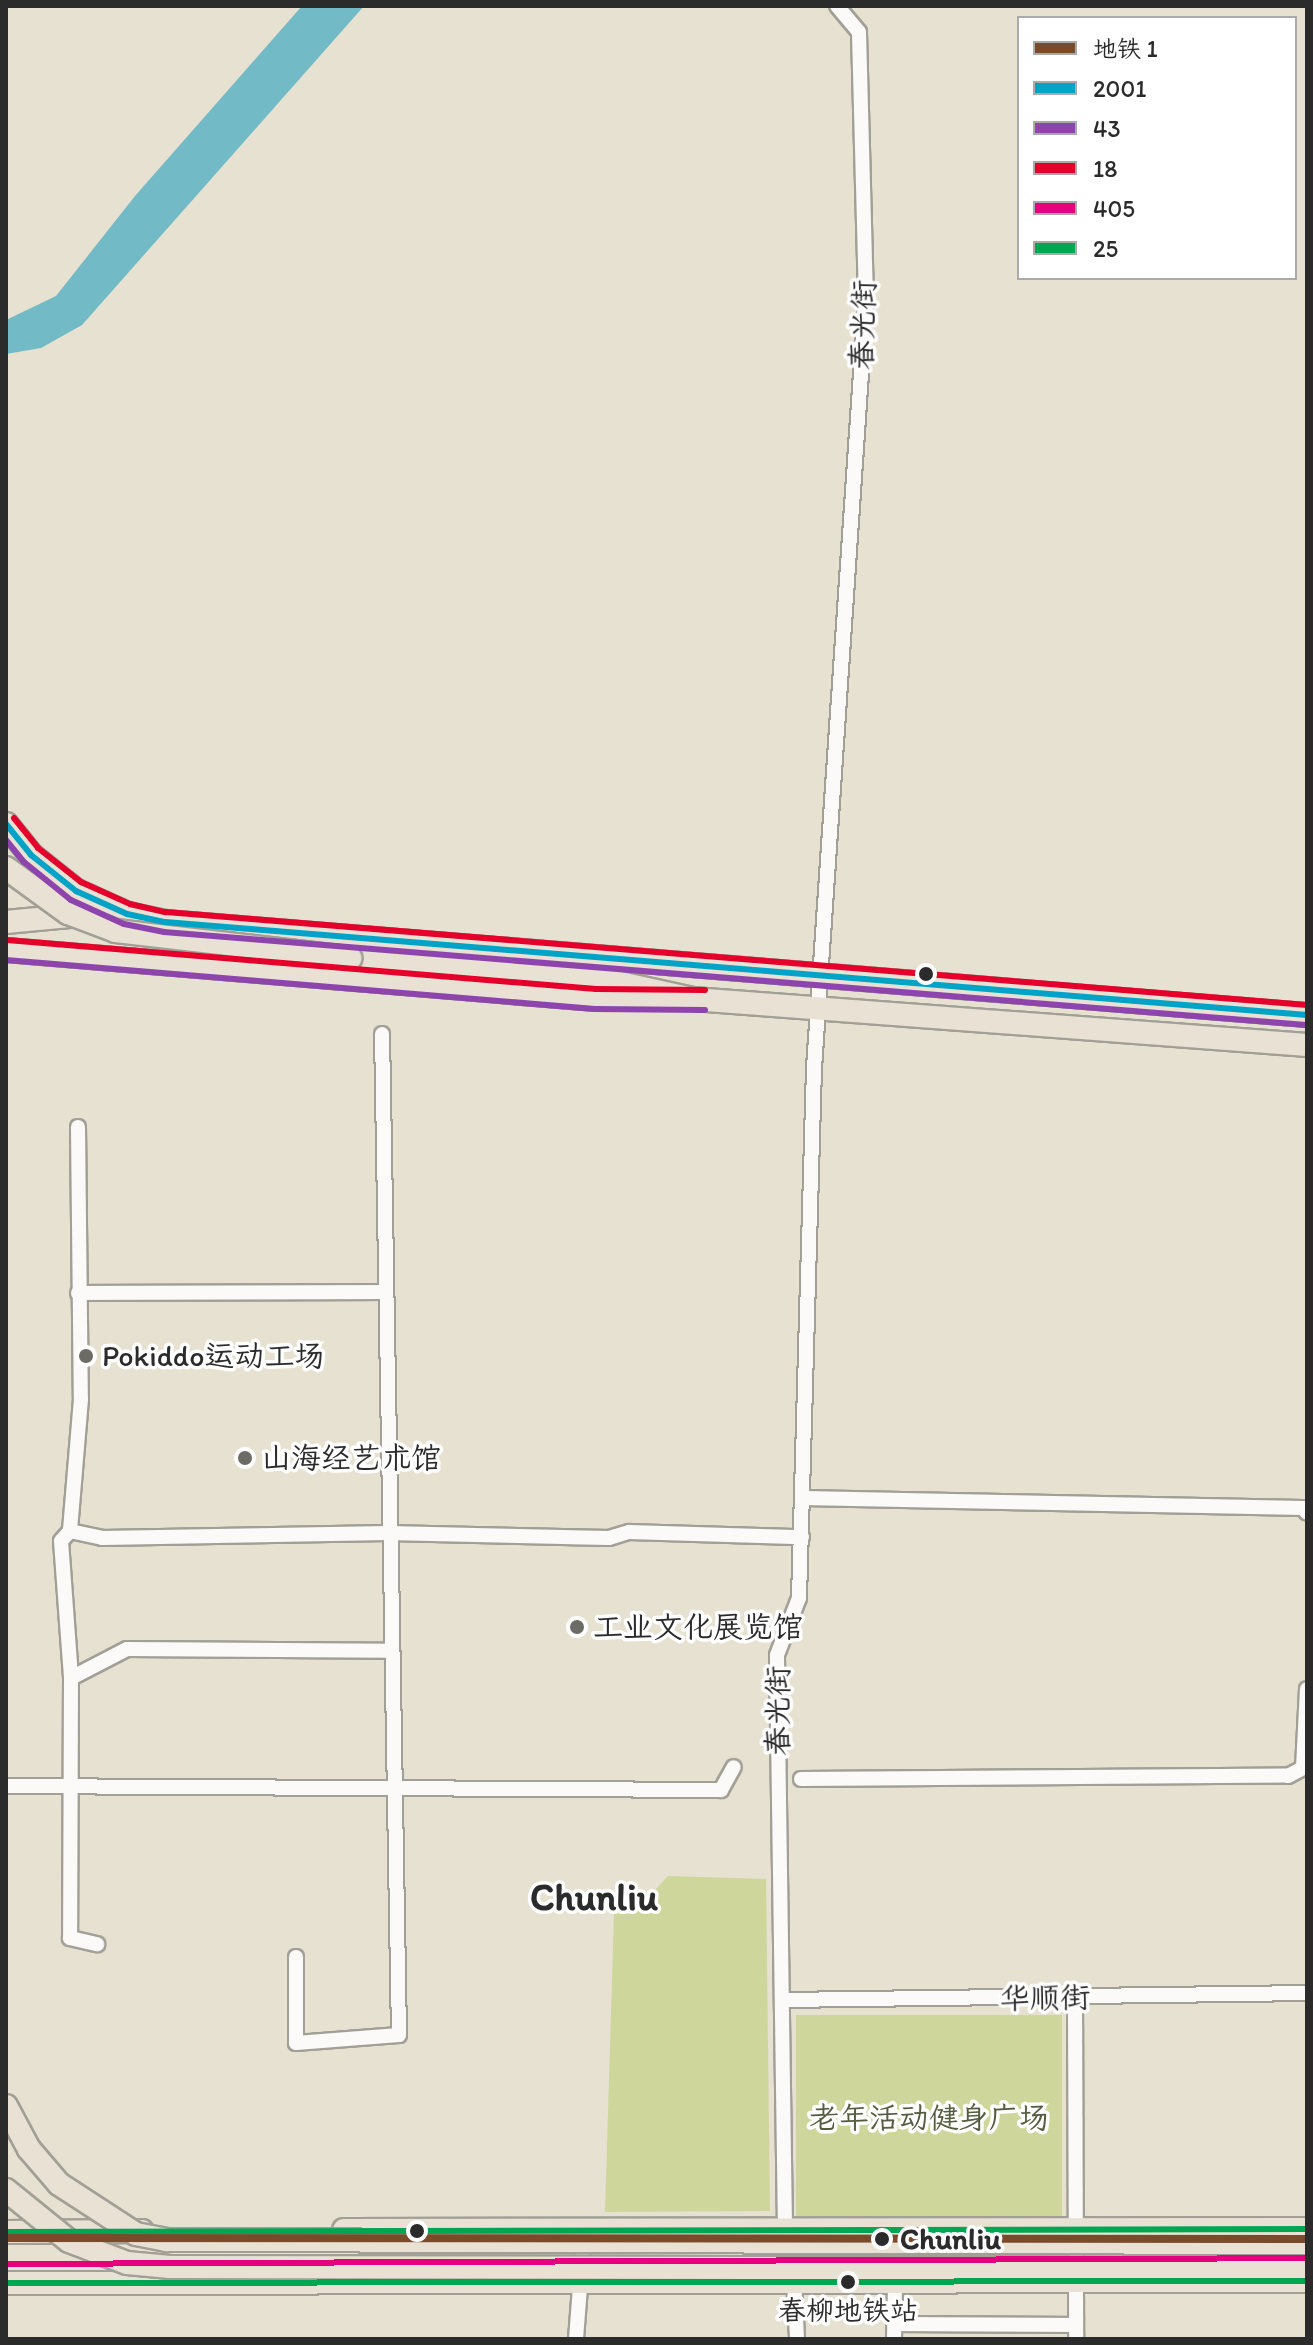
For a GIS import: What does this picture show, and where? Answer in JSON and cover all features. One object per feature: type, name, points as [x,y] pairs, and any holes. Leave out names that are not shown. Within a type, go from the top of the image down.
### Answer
[{"type":"main road","points":[[6,824],[31,855],[76,891],[127,914],[165,922]]},
{"type":"main road","points":[[6,868],[68,913],[116,931],[350,958],[597,978],[693,999]]},
{"type":"main road","points":[[6,922],[95,915],[1307,1015]]},
{"type":"main road","points":[[6,950],[596,999],[693,999],[1307,1045]]},
{"type":"main road","points":[[6,967],[39,951]]},
{"type":"main road","points":[[6,2106],[29,2149],[59,2184],[136,2234],[167,2240],[1307,2243]]},
{"type":"main road","points":[[6,2190],[69,2241],[127,2263],[170,2267],[1307,2269]]},
{"type":"main road","points":[[6,2232],[1307,2229]]},
{"type":"main road","points":[[6,2283],[582,2279],[1307,2281]]},
{"type":"street","name":"春光街","points":[[785,2230],[777,1655],[799,1598],[818,1008],[866,300],[859,32],[837,6]]},
{"type":"street","points":[[296,1957],[296,2043],[399,2035],[391,1786],[382,1034]]},
{"type":"street","points":[[78,1127],[81,1399],[70,1531],[61,1541],[71,1678],[70,1938],[97,1944]]},
{"type":"street","points":[[78,1293],[384,1292]]},
{"type":"street","points":[[803,1498],[1303,1508],[1307,1513]]},
{"type":"street","points":[[70,1531],[102,1538],[388,1533],[802,1537]]},
{"type":"street","points":[[71,1678],[127,1649],[389,1651]]},
{"type":"street","points":[[801,1779],[1288,1776],[1303,1768],[1307,1689]]},
{"type":"street","points":[[6,1786],[721,1790],[734,1767]]},
{"type":"street","name":"华顺街","points":[[782,2000],[1307,1993]]},
{"type":"street","points":[[895,2280],[896,2332],[1076,2332],[1075,1998]]},
{"type":"street","points":[[576,2339],[585,2229]]},
{"type":"street","points":[[794,2279],[797,2339]]},
{"type":"green space","points":[[668,1876],[766,1879],[770,2211],[605,2212],[614,1914],[633,1914]]},
{"type":"green space","name":"老年活动健身广场","points":[[796,2015],[1062,2015],[1062,2218],[796,2218]]},
{"type":"water","points":[[302,6],[364,6],[82,325],[41,348],[6,354],[6,320],[56,296],[135,196]]},
{"type":"metro line","name":"1","points":[[6,2238],[1307,2239]]},
{"type":"transit line","name":"18","points":[[14,818],[38,848],[81,882],[130,904],[166,912],[1307,1005]]},
{"type":"transit line","name":"2001","points":[[6,824],[31,855],[76,891],[127,914],[165,922],[1307,1015]]},
{"type":"transit line","name":"43","points":[[6,840],[24,862],[71,900],[124,924],[164,932],[1306,1025]]},
{"type":"transit line","name":"18","points":[[7,940],[596,989],[705,990]]},
{"type":"transit line","name":"43","points":[[6,960],[595,1009],[705,1010]]},
{"type":"transit line","name":"25","points":[[6,2232],[1307,2229]]},
{"type":"transit line","name":"405","points":[[6,2264],[1307,2258]]},
{"type":"transit line","name":"25","points":[[6,2283],[1307,2281]]},
{"type":"place","name":"Pokiddo运动工场","points":[[86,1356]]},
{"type":"place","name":"山海经艺术馆","points":[[245,1458]]},
{"type":"place","name":"工业文化展览馆","points":[[577,1627]]},
{"type":"place","name":"Chunliu","points":[[882,2239]]},
{"type":"place","name":"春柳地铁站","points":[[848,2282]]},
{"type":"district","name":"Chunliu","points":[[594,1898]]}]
